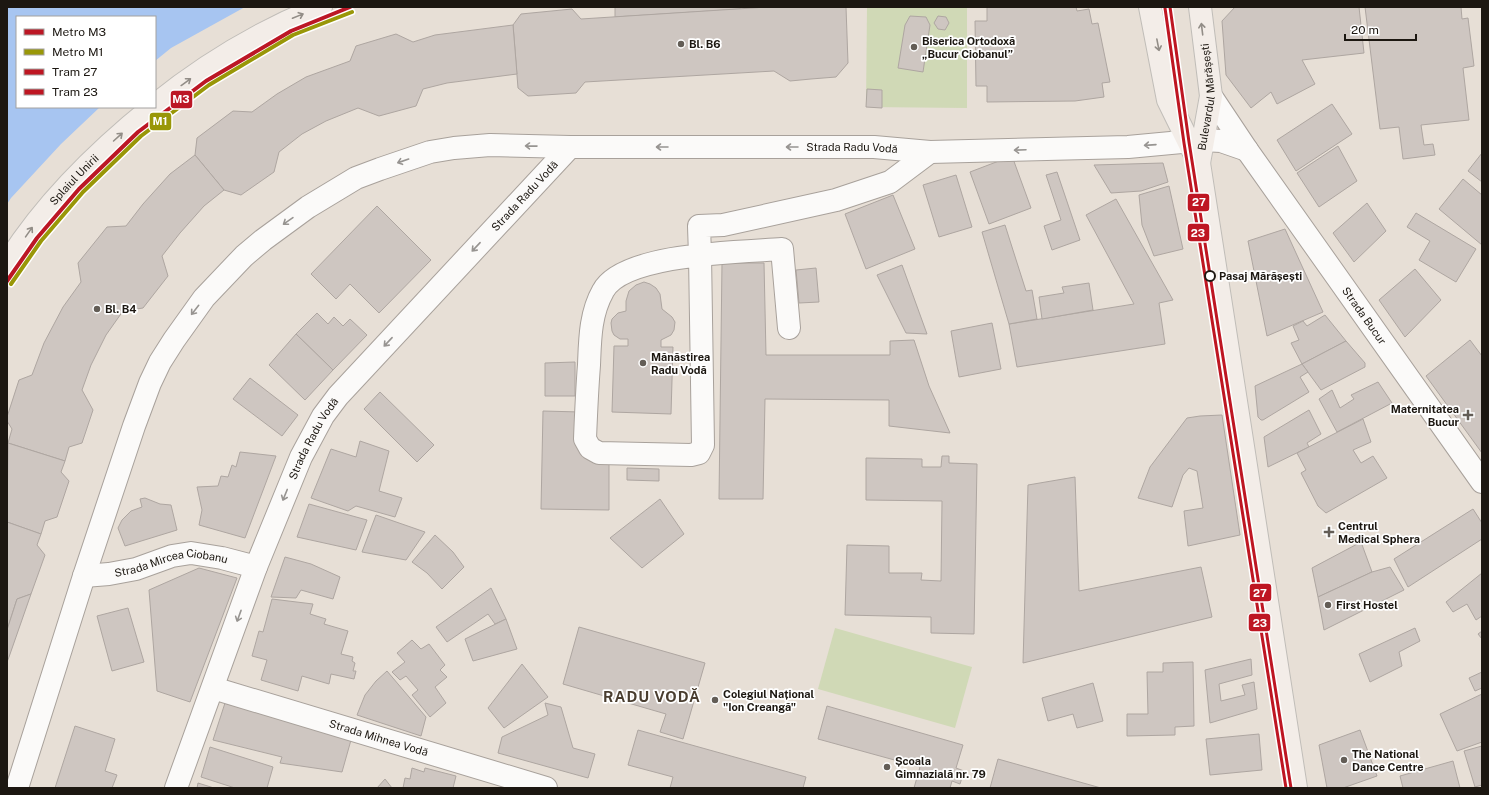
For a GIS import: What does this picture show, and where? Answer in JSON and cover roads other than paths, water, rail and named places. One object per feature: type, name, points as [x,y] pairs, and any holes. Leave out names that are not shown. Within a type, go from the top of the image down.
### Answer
[{"type":"main road","name":"Splaiul Unirii","points":[[156,104],[208,65],[290,20],[321,7]]},
{"type":"main road","name":"Bulevardul Mărășești","points":[[1150,7],[1168,100],[1196,141]]},
{"type":"main road","name":"Bulevardul Mărășești","points":[[1200,7],[1211,96],[1196,141],[1296,788]]},
{"type":"main road","name":"Splaiul Unirii","points":[[7,264],[37,221],[68,185],[101,152],[152,108]]},
{"type":"street","name":"Strada Bucur","points":[[1211,96],[1247,150],[1482,482]]},
{"type":"street","points":[[1196,141],[1221,141],[1247,150]]},
{"type":"street","name":"Strada Radu Vodă","points":[[176,788],[256,567],[301,457],[323,416],[338,396],[570,147],[874,147],[930,152],[1128,147],[1196,141]]},
{"type":"street","points":[[17,788],[84,576],[134,426],[150,383],[174,340],[204,298],[244,256],[286,223],[356,178],[409,158],[430,152],[470,146],[501,145],[570,147]]},
{"type":"street","points":[[789,328],[782,249],[700,255],[661,262],[630,270],[616,278],[603,290],[595,308],[591,330],[585,438],[590,448],[599,453],[699,454],[703,445],[700,255],[699,226],[723,225],[836,200],[890,182],[930,152]]},
{"type":"street","name":"Strada Mircea Ciobanu","points":[[84,576],[109,574],[136,569],[172,556],[190,553],[222,558],[256,567]]},
{"type":"street","name":"Strada Mihnea Vodă","points":[[213,688],[546,788]]},
{"type":"water","points":[[7,7],[245,7],[171,48],[156,60],[156,16],[16,16],[16,108],[99,108],[61,144],[7,204]]},
{"type":"metro line","name":"M3","points":[[7,281],[37,238],[79,189],[138,132],[206,81],[291,31],[350,7]]},
{"type":"metro line","name":"M1","points":[[11,284],[41,241],[83,192],[141,136],[209,85],[293,35],[352,12]]},
{"type":"tram line","name":"27","points":[[1170,7],[1189,142],[1291,788]]},
{"type":"tram line","name":"23","points":[[1165,8],[1184,143],[1286,788]]},
{"type":"place","name":"Bl. B6","points":[[681,44]]},
{"type":"place","name":"Biserica Ortodoxă „Bucur Ciobanul”","points":[[914,47]]},
{"type":"place","name":"Pasaj Mărășești","points":[[1210,276]]},
{"type":"place","name":"Bl. B4","points":[[97,309]]},
{"type":"place","name":"Mănăstirea Radu Vodă","points":[[643,363]]},
{"type":"place","name":"Maternitatea Bucur","points":[[1468,415]]},
{"type":"place","name":"Centrul Medical Sphera","points":[[1329,532]]},
{"type":"place","name":"First Hostel","points":[[1328,605]]},
{"type":"place","name":"Colegiul Național \"Ion Creangă\"","points":[[715,700]]},
{"type":"place","name":"The National Dance Centre","points":[[1344,760]]},
{"type":"place","name":"Școala Gimnazială nr. 79","points":[[887,767]]},
{"type":"district","name":"RADU VODĂ","points":[[652,697]]}]
